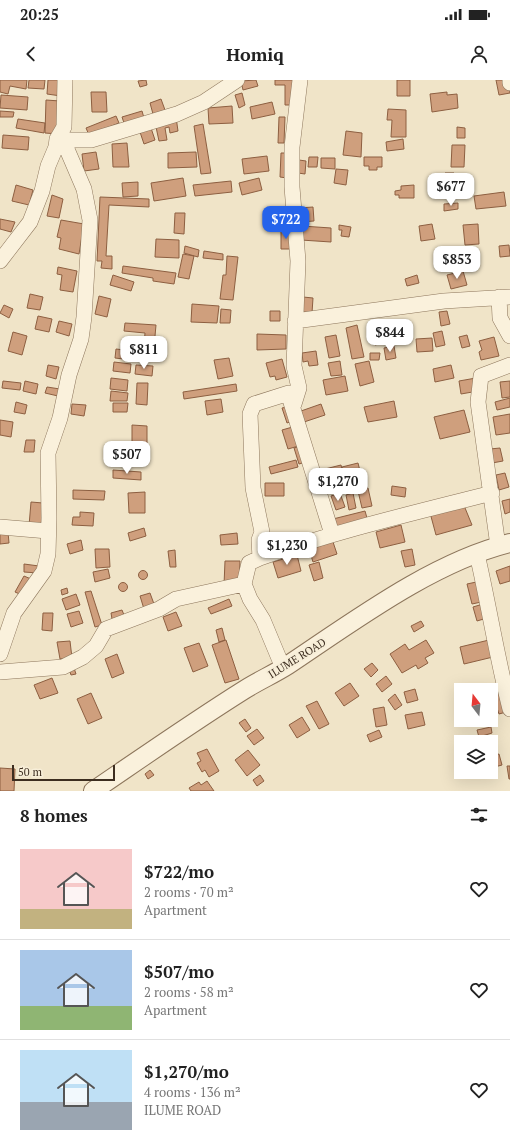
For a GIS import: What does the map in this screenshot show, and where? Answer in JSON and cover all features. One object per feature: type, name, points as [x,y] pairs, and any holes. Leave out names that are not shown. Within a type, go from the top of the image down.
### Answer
[{"type":"street","points":[[0,262],[30,222],[42,191],[48,166],[60,140],[64,127],[66,80]]},
{"type":"street","points":[[60,140],[91,140],[177,114],[204,102],[237,80]]},
{"type":"street","points":[[289,393],[294,404],[299,388],[294,366],[298,261],[292,187],[292,147],[300,80]]},
{"type":"street","points":[[0,654],[14,614],[44,571],[48,554],[48,453],[60,418],[69,374],[80,339],[84,317],[90,220],[87,201],[60,140]]},
{"type":"street","points":[[295,321],[444,301],[504,297],[500,318],[510,336]]},
{"type":"street","points":[[504,545],[492,493],[478,402],[481,378],[510,365]]},
{"type":"street","points":[[289,393],[332,534]]},
{"type":"street","points":[[260,558],[259,540],[262,532],[253,488],[250,414],[254,404],[289,393]]},
{"type":"street","points":[[283,668],[263,620],[250,599],[244,584],[249,563],[332,534],[393,517],[492,493]]},
{"type":"street","points":[[0,527],[48,531]]},
{"type":"street","name":"ILUME ROAD","points":[[93,791],[245,689],[283,668],[387,600],[448,567],[477,554],[504,545]]},
{"type":"street","points":[[477,554],[493,623],[498,661],[510,709]]},
{"type":"street","points":[[0,672],[63,667],[83,657],[92,649],[106,629],[136,618],[176,600],[244,584]]},
{"type":"building","points":[[0,80],[27,80],[26,89],[10,86],[8,94],[0,92]]},
{"type":"building","points":[[29,80],[45,80],[44,89],[28,88]]},
{"type":"building","points":[[48,80],[62,80],[61,96],[47,94]]},
{"type":"building","points":[[146,80],[147,85],[140,87],[138,81]]},
{"type":"building","points":[[256,80],[258,86],[243,90],[241,81]]},
{"type":"building","points":[[275,80],[293,80],[292,105],[285,105],[285,85],[275,85]]},
{"type":"building","points":[[397,80],[410,80],[410,96],[397,96]]},
{"type":"building","points":[[496,80],[508,80],[510,93],[499,95]]},
{"type":"building","points":[[91,92],[106,92],[107,112],[92,112]]},
{"type":"building","points":[[447,92],[447,95],[457,94],[458,108],[432,112],[430,94]]},
{"type":"building","points":[[242,93],[245,105],[239,108],[235,95]]},
{"type":"building","points":[[1,95],[28,97],[27,110],[0,108]]},
{"type":"building","points":[[161,99],[165,110],[153,114],[150,103]]},
{"type":"building","points":[[46,100],[60,101],[58,134],[45,133]]},
{"type":"building","points":[[272,102],[275,114],[252,119],[250,107]]},
{"type":"building","points":[[232,106],[233,123],[209,124],[208,108]]},
{"type":"building","points":[[388,109],[406,110],[406,137],[391,137],[392,120],[387,120]]},
{"type":"building","points":[[0,111],[14,112],[13,117],[0,117]]},
{"type":"building","points":[[142,111],[144,118],[124,123],[122,117]]},
{"type":"building","points":[[116,116],[119,123],[89,135],[86,128]]},
{"type":"building","points":[[176,117],[178,131],[170,133],[169,127],[165,128],[167,140],[159,141],[156,127]]},
{"type":"building","points":[[279,117],[285,117],[284,143],[278,143]]},
{"type":"building","points":[[18,119],[45,123],[44,133],[16,128]]},
{"type":"building","points":[[203,124],[211,173],[201,174],[194,126]]},
{"type":"building","points":[[457,127],[465,128],[465,138],[457,138]]},
{"type":"building","points":[[151,128],[155,140],[144,144],[140,132]]},
{"type":"building","points":[[346,131],[362,133],[361,157],[343,155]]},
{"type":"building","points":[[3,135],[29,137],[28,150],[2,148]]},
{"type":"building","points":[[403,139],[404,149],[387,151],[386,142]]},
{"type":"building","points":[[127,143],[129,167],[113,167],[112,144]]},
{"type":"building","points":[[452,145],[465,145],[464,167],[451,167]]},
{"type":"building","points":[[96,152],[99,169],[84,171],[82,154]]},
{"type":"building","points":[[196,152],[197,167],[168,168],[168,153]]},
{"type":"building","points":[[281,153],[288,153],[287,178],[280,177]]},
{"type":"building","points":[[267,156],[269,171],[244,174],[242,159]]},
{"type":"building","points":[[309,157],[318,157],[317,167],[308,167]]},
{"type":"building","points":[[364,157],[382,157],[382,167],[377,167],[377,170],[369,170],[369,166],[364,166]]},
{"type":"building","points":[[321,158],[335,158],[335,169],[321,168]]},
{"type":"building","points":[[299,160],[306,161],[305,174],[298,173]]},
{"type":"building","points":[[336,169],[348,170],[346,185],[334,183]]},
{"type":"building","points":[[445,173],[454,173],[454,186],[440,185],[440,178],[444,178]]},
{"type":"building","points":[[183,178],[186,196],[154,201],[151,183]]},
{"type":"building","points":[[259,178],[262,190],[242,195],[239,183]]},
{"type":"building","points":[[231,181],[232,192],[195,196],[193,185]]},
{"type":"building","points":[[138,182],[138,196],[123,197],[122,183]]},
{"type":"building","points":[[16,185],[33,190],[29,205],[12,201]]},
{"type":"building","points":[[414,185],[414,198],[399,198],[399,195],[395,195],[395,191],[401,190],[401,186]]},
{"type":"building","points":[[504,192],[506,206],[476,209],[474,196]]},
{"type":"building","points":[[52,195],[63,199],[59,218],[47,216]]},
{"type":"building","points":[[100,197],[149,199],[149,207],[109,205],[106,256],[112,256],[112,269],[101,268],[102,261],[97,261]]},
{"type":"building","points":[[458,203],[458,209],[444,211],[444,204]]},
{"type":"building","points":[[313,207],[314,221],[300,222],[299,208]]},
{"type":"building","points":[[175,213],[185,213],[184,234],[174,233]]},
{"type":"building","points":[[0,219],[15,222],[11,232],[0,229]]},
{"type":"building","points":[[61,220],[84,224],[79,254],[59,249],[61,238],[57,237]]},
{"type":"building","points":[[432,224],[435,239],[421,241],[419,226]]},
{"type":"building","points":[[478,224],[479,244],[465,245],[463,225]]},
{"type":"building","points":[[339,225],[351,227],[349,237],[341,236],[342,230],[339,230]]},
{"type":"building","points":[[302,226],[331,228],[331,242],[301,240]]},
{"type":"building","points":[[281,231],[290,231],[290,249],[281,249]]},
{"type":"building","points":[[156,239],[179,240],[179,258],[155,257]]},
{"type":"building","points":[[509,245],[510,256],[500,257],[499,246]]},
{"type":"building","points":[[185,246],[199,250],[198,257],[184,253]]},
{"type":"building","points":[[204,251],[223,254],[223,260],[203,258]]},
{"type":"building","points":[[183,254],[194,256],[189,279],[178,277]]},
{"type":"building","points":[[227,256],[238,257],[233,300],[220,299],[223,275],[226,275]]},
{"type":"building","points":[[123,266],[176,273],[174,284],[153,281],[153,278],[122,273]]},
{"type":"building","points":[[58,267],[77,271],[73,292],[60,290],[62,275],[57,274]]},
{"type":"building","points":[[463,271],[467,285],[451,289],[447,275]]},
{"type":"building","points":[[113,275],[134,282],[131,291],[110,285]]},
{"type":"building","points":[[417,275],[419,283],[407,286],[405,279]]},
{"type":"building","points":[[30,294],[43,297],[40,310],[27,308]]},
{"type":"building","points":[[99,296],[111,299],[107,317],[95,314]]},
{"type":"building","points":[[303,297],[313,298],[312,313],[302,312]]},
{"type":"building","points":[[192,304],[219,306],[217,323],[191,322]]},
{"type":"building","points":[[4,305],[13,309],[9,318],[0,313]]},
{"type":"building","points":[[221,309],[231,310],[230,323],[220,323]]},
{"type":"building","points":[[270,311],[280,311],[280,321],[270,321]]},
{"type":"building","points":[[447,311],[450,324],[441,326],[439,312]]},
{"type":"building","points":[[38,316],[52,319],[49,332],[35,329]]},
{"type":"building","points":[[59,321],[72,324],[69,336],[56,332]]},
{"type":"building","points":[[125,323],[156,325],[154,347],[144,346],[145,333],[124,331]]},
{"type":"building","points":[[357,325],[364,357],[352,359],[346,328]]},
{"type":"building","points":[[390,326],[394,340],[375,345],[371,331]]},
{"type":"building","points":[[442,331],[445,345],[436,347],[433,333]]},
{"type":"building","points":[[13,332],[27,336],[22,355],[8,351]]},
{"type":"building","points":[[257,334],[286,335],[286,349],[257,350]]},
{"type":"building","points":[[336,335],[340,356],[329,358],[325,337]]},
{"type":"building","points":[[467,335],[470,346],[462,348],[459,337]]},
{"type":"building","points":[[494,337],[499,356],[481,360],[479,352],[482,350],[479,341]]},
{"type":"building","points":[[432,338],[433,351],[417,352],[416,339]]},
{"type":"building","points":[[394,346],[396,358],[386,360],[384,348]]},
{"type":"building","points":[[116,349],[133,351],[132,360],[115,358]]},
{"type":"building","points":[[136,351],[153,352],[152,361],[135,360]]},
{"type":"building","points":[[316,351],[318,365],[309,366],[308,361],[303,362],[302,353]]},
{"type":"building","points":[[370,353],[380,353],[379,360],[370,360]]},
{"type":"building","points":[[229,358],[233,376],[218,379],[214,360]]},
{"type":"building","points":[[282,359],[287,377],[276,380],[275,376],[270,377],[266,363]]},
{"type":"building","points":[[340,361],[342,375],[331,376],[328,363]]},
{"type":"building","points":[[369,361],[374,382],[360,386],[355,364]]},
{"type":"building","points":[[114,362],[131,364],[130,373],[113,371]]},
{"type":"building","points":[[48,365],[59,367],[56,379],[46,376]]},
{"type":"building","points":[[136,365],[153,366],[152,376],[135,374]]},
{"type":"building","points":[[451,365],[454,378],[435,382],[433,369]]},
{"type":"building","points":[[345,376],[348,391],[326,395],[323,380]]},
{"type":"building","points":[[111,378],[128,380],[127,391],[110,389]]},
{"type":"building","points":[[476,378],[478,391],[461,394],[459,381]]},
{"type":"building","points":[[3,381],[21,383],[20,390],[2,388]]},
{"type":"building","points":[[25,381],[38,384],[36,394],[23,391]]},
{"type":"building","points":[[510,381],[510,397],[502,398],[500,382]]},
{"type":"building","points":[[137,383],[148,383],[147,405],[136,404]]},
{"type":"building","points":[[236,384],[237,391],[184,399],[183,392]]},
{"type":"building","points":[[47,387],[60,389],[58,396],[45,393]]},
{"type":"building","points":[[111,391],[128,393],[127,401],[110,401]]},
{"type":"building","points":[[510,398],[510,407],[497,410],[495,402]]},
{"type":"building","points":[[221,399],[223,412],[207,415],[205,401]]},
{"type":"building","points":[[394,401],[397,417],[368,422],[364,407]]},
{"type":"building","points":[[16,402],[27,405],[25,414],[14,412]]},
{"type":"building","points":[[113,403],[128,403],[127,412],[113,412]]},
{"type":"building","points":[[72,404],[86,405],[84,416],[71,414]]},
{"type":"building","points":[[321,404],[325,415],[304,422],[301,411]]},
{"type":"building","points":[[291,406],[295,420],[287,423],[282,408]]},
{"type":"building","points":[[464,410],[470,432],[440,439],[434,417]]},
{"type":"building","points":[[510,414],[510,433],[496,435],[493,417]]},
{"type":"building","points":[[0,420],[13,422],[11,437],[0,435]]},
{"type":"building","points":[[132,425],[147,426],[147,445],[132,445]]},
{"type":"building","points":[[296,426],[302,445],[288,449],[282,430]]},
{"type":"building","points":[[26,440],[35,440],[34,452],[24,452]]},
{"type":"building","points":[[301,446],[306,462],[299,464],[294,448]]},
{"type":"building","points":[[500,448],[503,461],[492,463],[490,449]]},
{"type":"building","points":[[296,460],[298,467],[271,474],[269,467]]},
{"type":"building","points":[[358,463],[363,483],[347,487],[342,467]]},
{"type":"building","points":[[341,465],[345,482],[337,484],[336,480],[324,483],[321,470]]},
{"type":"building","points":[[113,470],[141,472],[141,480],[113,478]]},
{"type":"building","points":[[505,473],[509,487],[499,490],[496,475]]},
{"type":"building","points":[[265,483],[284,483],[284,496],[265,496]]},
{"type":"building","points":[[392,486],[406,488],[405,497],[391,495]]},
{"type":"building","points":[[368,488],[372,506],[362,508],[358,491]]},
{"type":"building","points":[[73,490],[105,491],[104,500],[73,499]]},
{"type":"building","points":[[145,492],[145,513],[129,513],[128,493]]},
{"type":"building","points":[[340,493],[345,507],[336,510],[331,496]]},
{"type":"building","points":[[353,493],[356,508],[349,510],[346,495]]},
{"type":"building","points":[[510,499],[510,512],[505,514],[502,501]]},
{"type":"building","points":[[31,502],[43,503],[41,527],[29,526]]},
{"type":"building","points":[[463,503],[472,525],[436,535],[429,509]]},
{"type":"building","points":[[365,511],[367,518],[336,527],[333,519]]},
{"type":"building","points":[[80,512],[94,513],[93,526],[72,525],[73,517],[80,517]]},
{"type":"building","points":[[401,525],[405,542],[380,548],[376,532]]},
{"type":"building","points":[[144,528],[146,536],[130,541],[128,533]]},
{"type":"building","points":[[8,532],[9,543],[0,544],[0,533]]},
{"type":"building","points":[[237,533],[238,544],[221,545],[220,535]]},
{"type":"building","points":[[332,539],[337,554],[313,562],[308,546]]},
{"type":"building","points":[[81,540],[83,550],[70,554],[67,544]]},
{"type":"building","points":[[95,549],[109,549],[110,567],[96,568]]},
{"type":"building","points":[[412,549],[415,565],[405,567],[401,551]]},
{"type":"building","points":[[175,550],[176,567],[170,567],[168,551]]},
{"type":"building","points":[[297,555],[301,571],[278,578],[273,562]]},
{"type":"building","points":[[225,561],[240,561],[239,586],[224,585]]},
{"type":"building","points":[[319,562],[323,578],[314,581],[309,565]]},
{"type":"building","points":[[24,564],[39,566],[38,573],[24,572]]},
{"type":"building","points":[[510,566],[510,581],[500,584],[496,571]]},
{"type":"building","points":[[108,569],[110,578],[95,582],[93,572]]},
{"type":"building","points":[[141,571],[145,571],[147,575],[145,579],[141,579],[139,577],[139,573]]},
{"type":"building","points":[[24,576],[31,579],[22,595],[15,592]]},
{"type":"building","points":[[481,581],[486,601],[472,604],[467,584]]},
{"type":"building","points":[[121,583],[125,583],[127,587],[125,591],[121,591],[119,589],[119,585]]},
{"type":"building","points":[[67,588],[68,593],[62,595],[61,590]]},
{"type":"building","points":[[91,591],[102,625],[95,627],[85,592]]},
{"type":"building","points":[[150,593],[154,604],[144,609],[140,596]]},
{"type":"building","points":[[76,594],[80,605],[66,610],[62,599]]},
{"type":"building","points":[[229,599],[232,606],[211,614],[208,608]]},
{"type":"building","points":[[483,604],[487,618],[477,621],[473,607]]},
{"type":"building","points":[[122,610],[124,615],[112,619],[111,613]]},
{"type":"building","points":[[79,611],[83,623],[71,627],[67,614]]},
{"type":"building","points":[[176,612],[182,626],[168,631],[163,617]]},
{"type":"building","points":[[43,613],[53,613],[52,631],[42,630]]},
{"type":"building","points":[[421,621],[424,626],[414,632],[411,626]]},
{"type":"building","points":[[222,628],[225,640],[219,642],[216,630]]},
{"type":"building","points":[[226,640],[239,679],[225,683],[212,645]]},
{"type":"building","points":[[426,640],[434,653],[425,658],[428,663],[418,669],[416,665],[402,673],[390,654],[405,644],[409,650]]},
{"type":"building","points":[[489,640],[493,657],[464,664],[460,647]]},
{"type":"building","points":[[70,641],[72,658],[60,659],[57,642]]},
{"type":"building","points":[[199,643],[208,666],[193,672],[184,648]]},
{"type":"building","points":[[117,654],[124,673],[112,678],[105,659]]},
{"type":"building","points":[[372,663],[378,670],[371,677],[364,669]]},
{"type":"building","points":[[74,668],[76,674],[71,675],[69,669]]},
{"type":"building","points":[[386,676],[392,684],[382,692],[376,684]]},
{"type":"building","points":[[52,678],[58,693],[40,699],[34,685]]},
{"type":"building","points":[[350,683],[359,696],[344,706],[335,693]]},
{"type":"building","points":[[415,689],[418,700],[407,703],[404,692]]},
{"type":"building","points":[[91,693],[102,718],[88,724],[77,699]]},
{"type":"building","points":[[501,693],[506,712],[499,714],[498,711],[498,694]]},
{"type":"building","points":[[395,694],[402,705],[395,710],[388,700]]},
{"type":"building","points":[[317,701],[329,724],[319,729],[306,706]]},
{"type":"building","points":[[384,707],[387,725],[376,727],[373,709]]},
{"type":"building","points":[[422,712],[425,725],[408,729],[405,715]]},
{"type":"building","points":[[302,717],[310,730],[297,738],[289,725]]},
{"type":"building","points":[[245,719],[251,728],[246,732],[239,723]]},
{"type":"building","points":[[491,727],[492,733],[478,735],[477,730]]},
{"type":"building","points":[[257,729],[264,738],[254,745],[247,736]]},
{"type":"building","points":[[379,730],[382,737],[370,742],[367,735]]},
{"type":"building","points":[[207,749],[219,771],[209,777],[205,770],[202,772],[197,763],[201,761],[197,753]]},
{"type":"building","points":[[248,750],[260,765],[247,776],[235,760]]},
{"type":"building","points":[[498,754],[502,765],[498,766]]},
{"type":"building","points":[[507,766],[510,766],[510,779],[509,779]]},
{"type":"building","points":[[0,768],[15,769],[14,791],[0,791]]},
{"type":"building","points":[[150,770],[154,775],[148,779],[145,774]]},
{"type":"building","points":[[260,775],[264,781],[257,786],[253,780]]},
{"type":"building","points":[[207,781],[214,791],[191,791],[189,788],[199,782],[201,785]]}]
